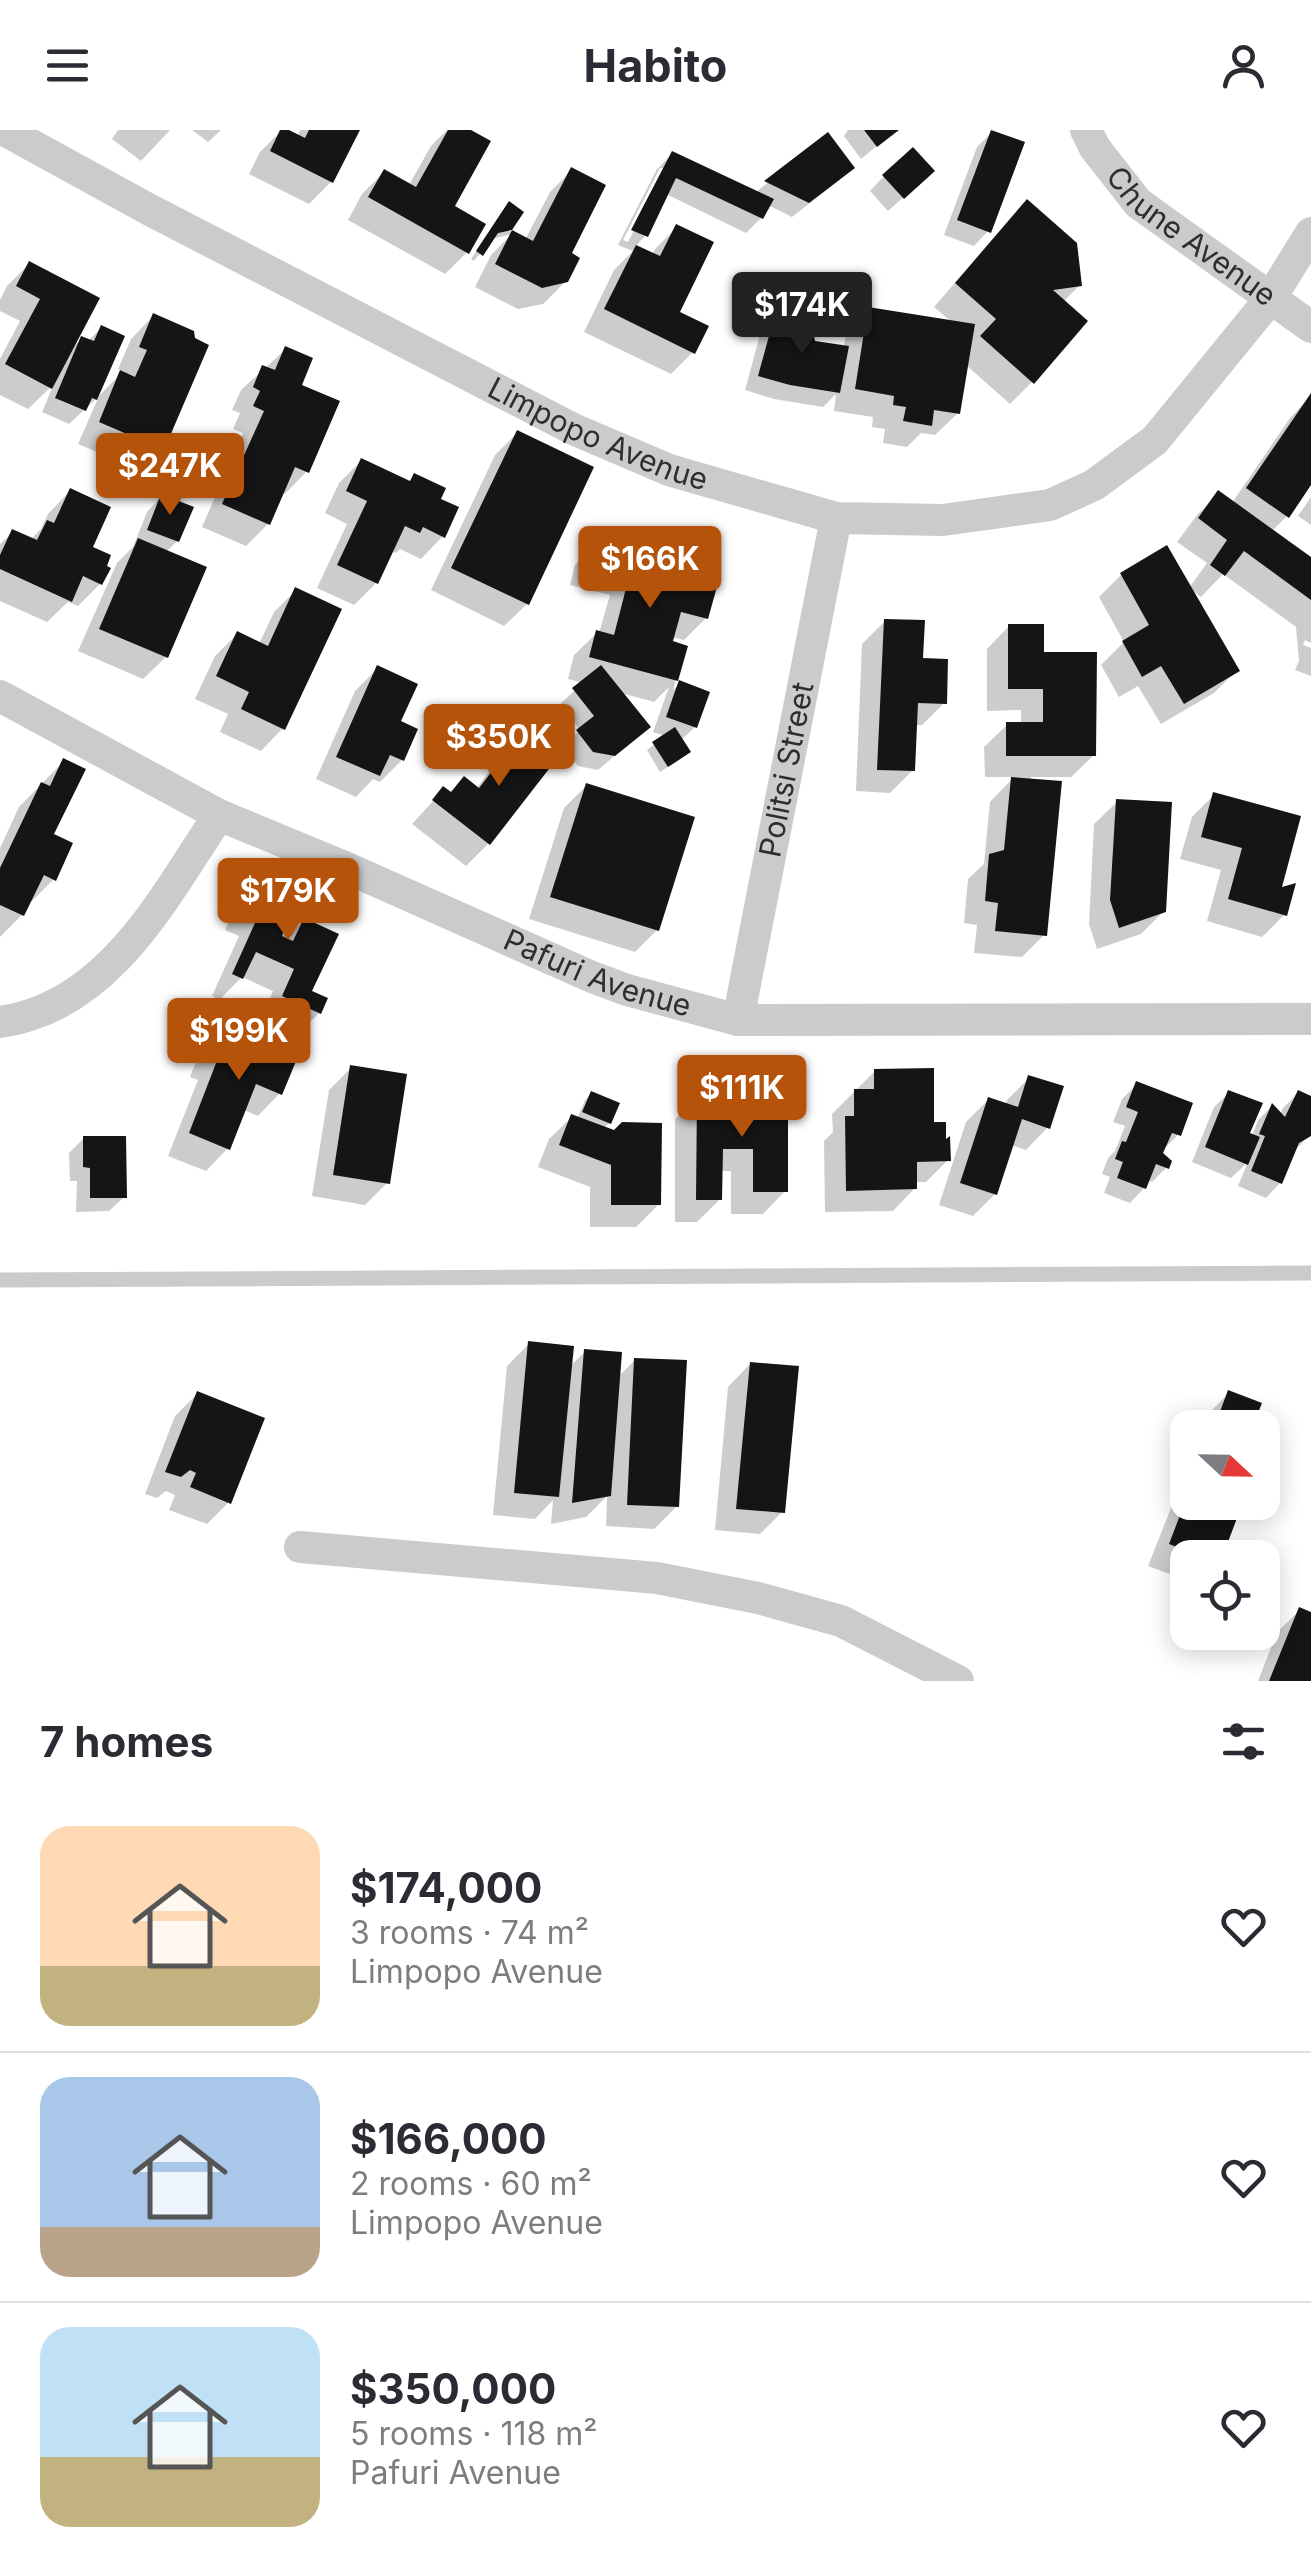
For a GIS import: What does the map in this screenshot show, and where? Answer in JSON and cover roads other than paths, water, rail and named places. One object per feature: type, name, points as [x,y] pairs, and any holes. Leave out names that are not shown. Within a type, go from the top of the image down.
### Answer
[{"type":"street","name":"Limpopo Avenue","points":[[4,130],[168,220],[572,429],[670,470],[836,518],[943,520],[1050,504],[1094,485],[1155,440],[1270,299],[1310,237]]},
{"type":"street","name":"Chune Avenue","points":[[1086,130],[1095,148],[1138,203],[1311,327]]},
{"type":"street","name":"Politsi Street","points":[[738,1020],[836,518]]},
{"type":"street","name":"Pafuri Avenue","points":[[0,696],[219,815],[592,977],[738,1020],[1311,1019]]},
{"type":"street","points":[[0,1022],[26,1018],[88,986],[131,944],[219,815]]},
{"type":"street","points":[[300,1546],[657,1578],[741,1594],[841,1621],[958,1681]]},
{"type":"lane","points":[[0,1280],[1311,1274]]}]
